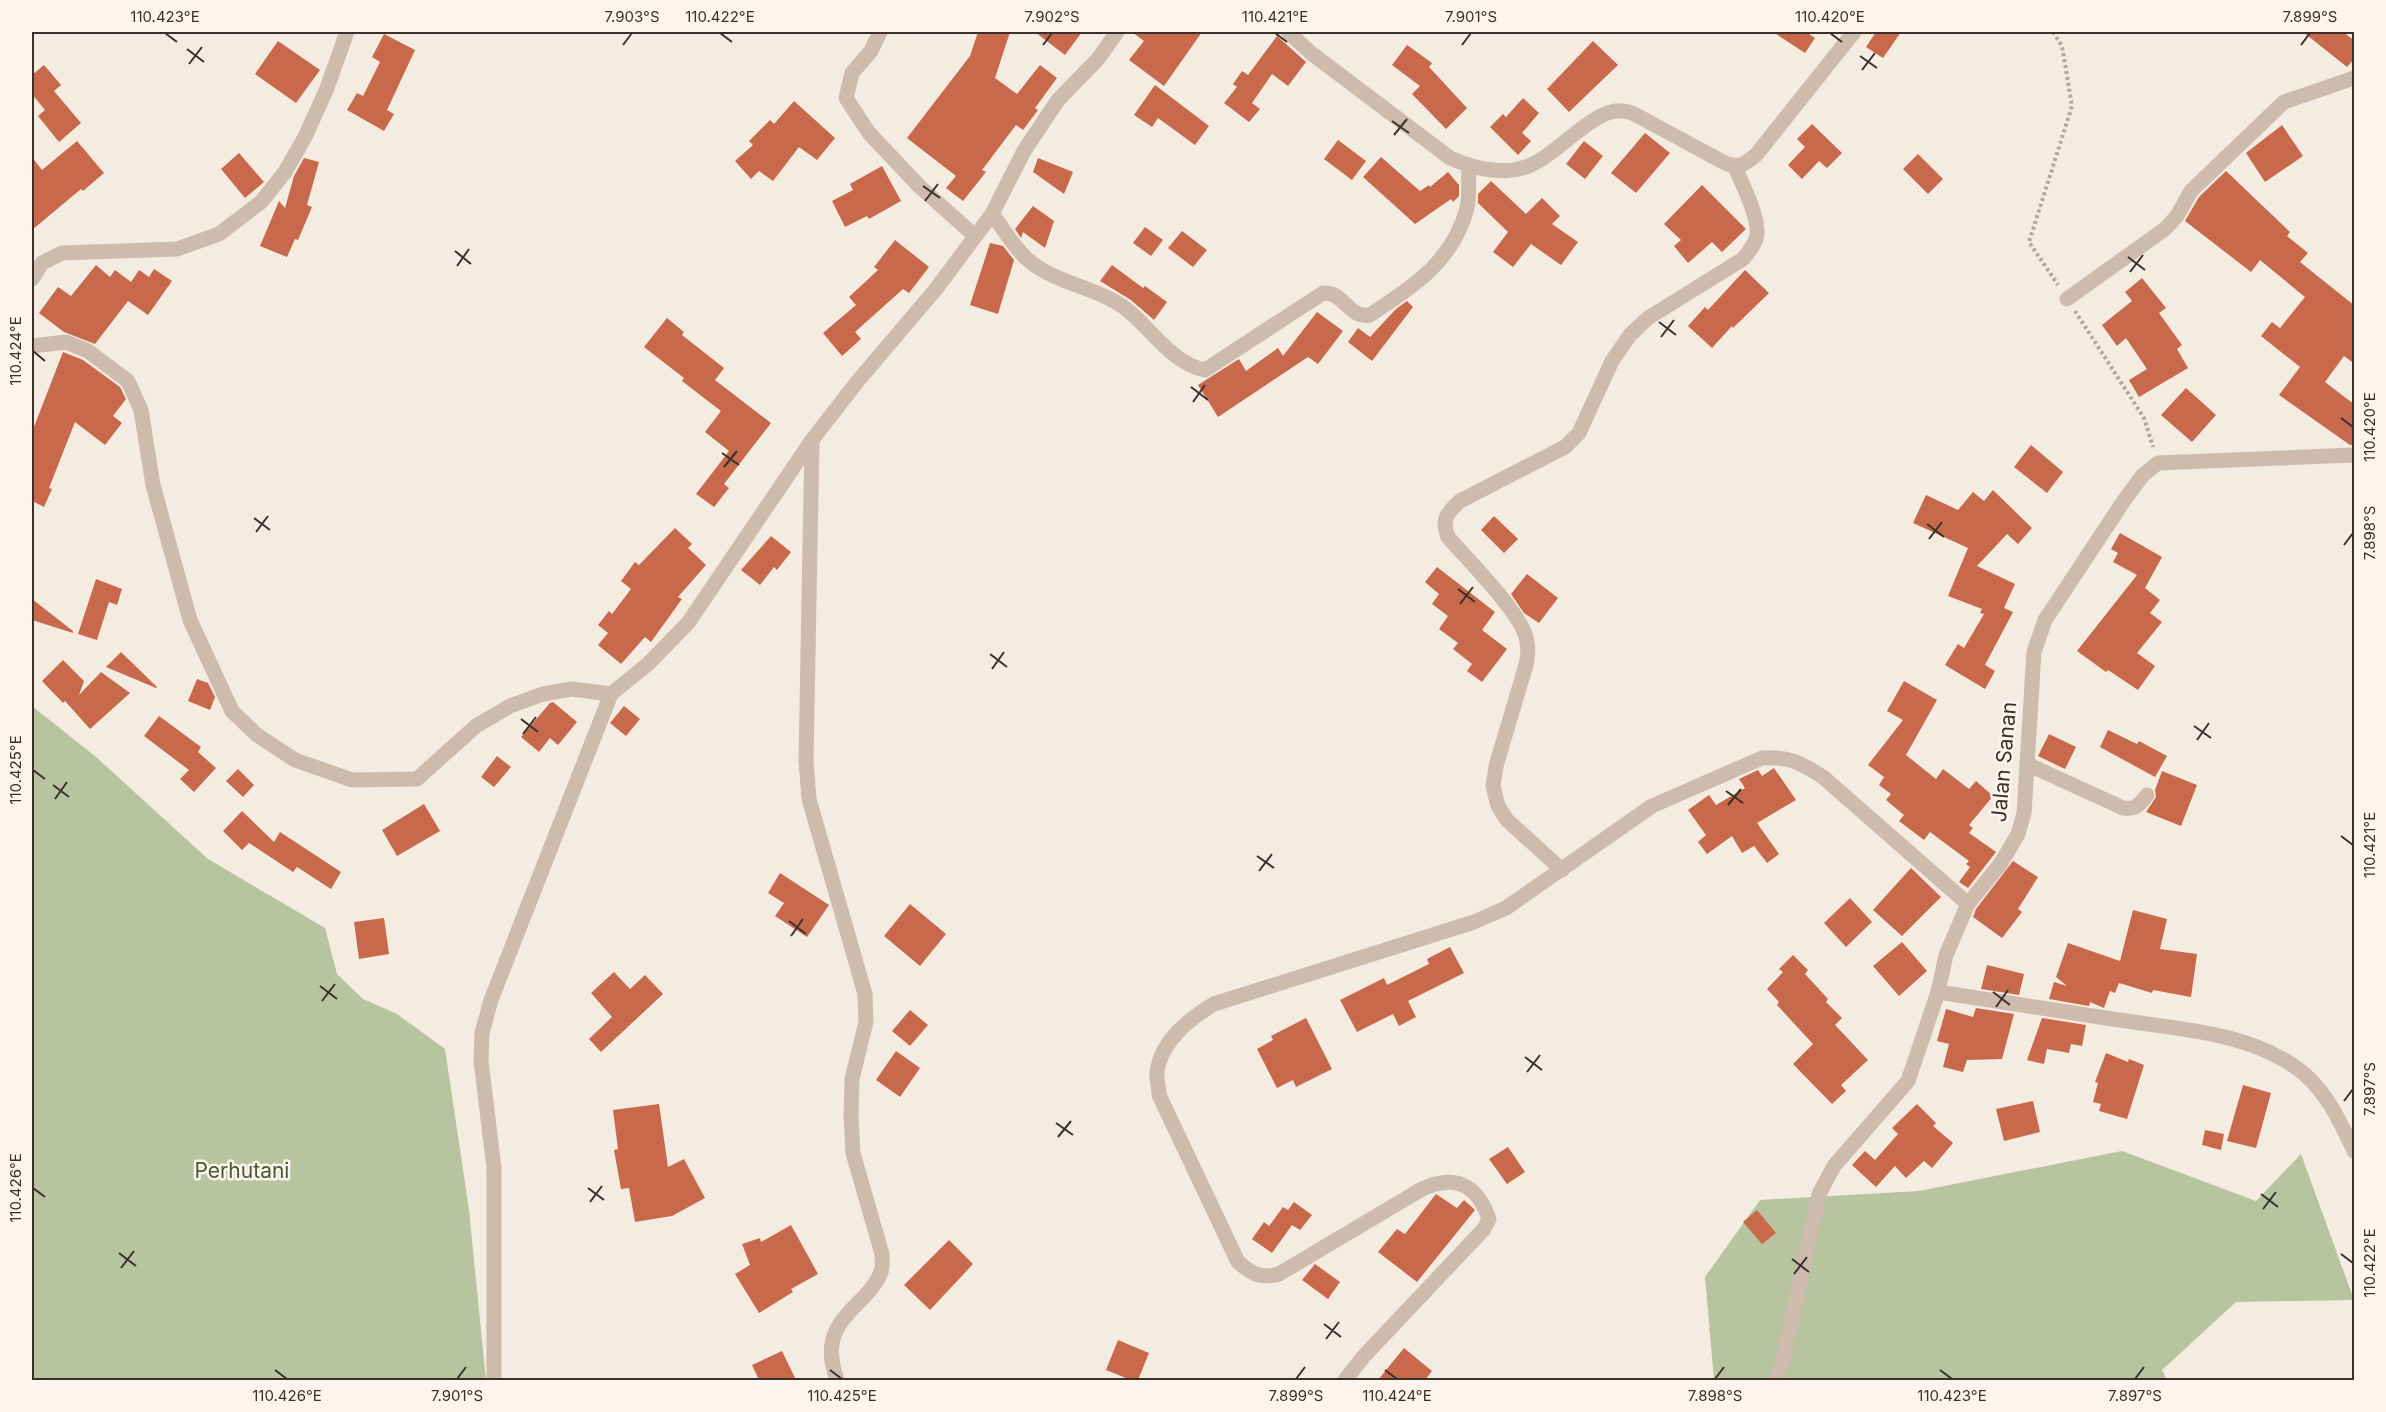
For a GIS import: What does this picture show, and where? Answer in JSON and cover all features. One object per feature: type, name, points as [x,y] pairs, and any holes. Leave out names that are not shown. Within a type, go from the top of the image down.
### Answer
[{"type":"street","points":[[32,279],[42,263],[62,253],[177,249],[219,234],[261,202],[285,172],[305,137],[327,88],[347,32]]},
{"type":"street","points":[[880,32],[871,51],[852,74],[846,98],[869,133],[919,186],[975,236]]},
{"type":"street","points":[[494,1380],[494,1168],[481,1061],[482,1033],[491,999],[611,694],[648,664],[688,623],[812,440],[857,382],[936,289],[992,214],[1024,151],[1058,99],[1098,59],[1117,32]]},
{"type":"street","points":[[1288,32],[1311,53],[1450,158],[1468,166],[1508,171],[1529,166],[1547,158],[1597,119],[1610,112],[1623,111],[1636,115],[1735,167],[1755,219],[1757,237],[1743,259],[1648,318],[1630,335],[1612,361],[1579,433],[1565,447],[1460,501],[1448,512],[1444,526],[1448,537],[1518,620],[1526,637],[1529,652],[1496,766],[1493,786],[1498,806],[1507,820],[1562,870]]},
{"type":"street","points":[[1735,167],[1745,164],[1756,155],[1854,32]]},
{"type":"street","points":[[2067,299],[2165,229],[2177,216],[2191,191],[2284,102],[2355,78]]},
{"type":"street","points":[[992,214],[1025,257],[1042,270],[1113,300],[1140,321],[1179,359],[1192,368],[1205,370],[1323,293],[1336,295],[1355,314],[1362,317],[1370,315],[1414,286],[1440,262],[1458,233],[1467,206],[1468,166]]},
{"type":"street","points":[[32,346],[66,342],[88,351],[129,381],[141,410],[153,485],[190,620],[232,711],[257,735],[295,760],[352,780],[417,779],[476,726],[510,706],[543,694],[572,689],[611,694]]},
{"type":"street","points":[[812,440],[807,771],[810,799],[865,994],[866,1022],[852,1079],[852,1144],[882,1254],[882,1270],[875,1284],[840,1324],[832,1342],[831,1360],[837,1380]]},
{"type":"street","points":[[2158,463],[2355,455]]},
{"type":"street","name":"Jalan Sanan","points":[[1775,1380],[1782,1364],[1819,1194],[1834,1166],[1908,1081],[1938,992],[1946,954],[1968,903],[2001,863],[2018,834],[2024,813],[2034,652],[2045,620],[2125,499],[2144,475],[2158,463]]},
{"type":"street","points":[[1345,1380],[1364,1356],[1484,1229],[1489,1219],[1484,1206],[1466,1185],[1450,1181],[1437,1182],[1279,1274],[1266,1278],[1251,1273],[1238,1262],[1159,1095],[1157,1071],[1167,1046],[1189,1019],[1214,1004],[1474,922],[1506,908],[1652,806],[1762,758],[1781,757],[1801,763],[1823,777],[1968,903]]},
{"type":"street","points":[[2027,764],[2123,808],[2138,807],[2147,795]]},
{"type":"street","points":[[1938,992],[2230,1038],[2268,1050],[2296,1067],[2318,1086],[2355,1150]]},
{"type":"path","points":[[2053,32],[2062,46],[2072,106],[2029,242],[2144,418],[2158,463]]},
{"type":"green space","name":"Perhutani","points":[[32,706],[96,757],[208,859],[325,928],[337,974],[363,999],[397,1014],[445,1049],[469,1210],[486,1380],[32,1380]]},
{"type":"green space","points":[[2122,1151],[2256,1201],[2301,1154],[2354,1300],[2236,1302],[2162,1370],[2167,1380],[1714,1380],[1705,1277],[1760,1200],[1919,1191]]},
{"type":"building","points":[[978,32],[1010,32],[995,78],[1017,94],[1040,65],[1057,78],[1035,108],[1038,110],[1023,130],[1016,125],[982,170],[986,172],[963,201],[946,188],[956,176],[907,138],[970,56]]},
{"type":"building","points":[[1035,32],[1082,32],[1065,55]]},
{"type":"building","points":[[1132,32],[1202,32],[1164,86],[1129,60],[1144,41]]},
{"type":"building","points":[[1773,32],[1806,32],[1815,38],[1805,53]]},
{"type":"building","points":[[1876,32],[1901,32],[1883,58],[1866,47]]},
{"type":"building","points":[[2303,32],[2343,32],[2355,41],[2355,58],[2347,67]]},
{"type":"building","points":[[384,34],[415,50],[387,110],[394,114],[384,131],[347,110],[357,93],[363,96],[380,62],[372,57]]},
{"type":"building","points":[[1277,36],[1306,62],[1288,86],[1272,74],[1252,103],[1260,109],[1249,122],[1224,103],[1237,87],[1233,84],[1242,71],[1248,75]]},
{"type":"building","points":[[278,41],[320,70],[296,103],[255,74]]},
{"type":"building","points":[[1593,41],[1618,65],[1569,112],[1547,89]]},
{"type":"building","points":[[1407,45],[1432,63],[1429,67],[1467,108],[1446,129],[1412,94],[1420,86],[1392,65]]},
{"type":"building","points":[[44,65],[61,85],[54,91],[81,123],[59,142],[38,116],[45,110],[32,94],[32,75]]},
{"type":"building","points":[[1155,85],[1209,126],[1195,145],[1158,118],[1152,127],[1134,115]]},
{"type":"building","points":[[1523,98],[1539,113],[1522,133],[1531,141],[1518,155],[1490,127],[1503,114],[1506,117]]},
{"type":"building","points":[[794,101],[835,138],[817,160],[799,147],[773,181],[759,171],[751,179],[735,161],[753,145],[749,141],[770,120],[774,124]]},
{"type":"building","points":[[1812,124],[1842,153],[1827,168],[1819,161],[1802,179],[1788,165],[1805,147],[1797,139]]},
{"type":"building","points":[[2282,125],[2303,156],[2265,182],[2246,153]]},
{"type":"building","points":[[1645,133],[1670,153],[1636,193],[1611,173]]},
{"type":"building","points":[[1338,140],[1366,161],[1352,180],[1324,159]]},
{"type":"building","points":[[77,141],[104,173],[32,230],[32,157],[42,170]]},
{"type":"building","points":[[1584,141],[1603,156],[1585,179],[1566,164]]},
{"type":"building","points":[[239,153],[264,182],[245,198],[221,169]]},
{"type":"building","points":[[1918,154],[1943,179],[1928,194],[1903,169]]},
{"type":"building","points":[[1381,157],[1420,191],[1429,185],[1430,187],[1448,172],[1459,185],[1459,196],[1453,202],[1451,199],[1415,224],[1363,177]]},
{"type":"building","points":[[304,158],[319,162],[307,205],[312,207],[298,240],[295,239],[287,257],[260,246],[279,201],[285,208],[294,176]]},
{"type":"building","points":[[1038,158],[1073,172],[1064,194],[1033,172]]},
{"type":"building","points":[[882,166],[901,201],[869,219],[867,216],[845,227],[832,201],[853,190],[850,184]]},
{"type":"building","points":[[2226,171],[2290,232],[2287,236],[2308,253],[2300,262],[2355,306],[2355,364],[2344,356],[2325,382],[2355,405],[2355,445],[2350,445],[2279,395],[2300,367],[2261,336],[2272,322],[2280,328],[2305,297],[2260,260],[2251,272],[2185,221],[2199,197]]},
{"type":"building","points":[[1491,181],[1526,214],[1542,198],[1560,216],[1552,224],[1578,242],[1561,265],[1531,244],[1513,267],[1493,252],[1508,232],[1478,203],[1478,194]]},
{"type":"building","points":[[1702,185],[1746,229],[1722,252],[1712,242],[1688,263],[1674,246],[1681,240],[1664,224]]},
{"type":"building","points":[[1033,206],[1054,221],[1045,248],[1023,232],[1021,238],[1015,229]]},
{"type":"building","points":[[1145,227],[1163,240],[1151,256],[1133,243]]},
{"type":"building","points":[[1182,231],[1207,250],[1193,267],[1168,248]]},
{"type":"building","points":[[895,240],[929,267],[909,293],[903,289],[855,332],[861,339],[842,356],[823,333],[856,305],[849,297],[878,270],[874,267]]},
{"type":"building","points":[[990,243],[1003,246],[1014,260],[998,314],[970,305]]},
{"type":"building","points":[[96,265],[110,277],[115,270],[131,282],[139,270],[149,277],[154,269],[172,281],[148,315],[128,301],[95,344],[64,332],[39,313],[58,287],[71,296]]},
{"type":"building","points":[[1112,265],[1167,302],[1154,320],[1131,300],[1100,281]]},
{"type":"building","points":[[1745,270],[1769,293],[1733,328],[1732,326],[1712,348],[1688,326],[1705,307],[1708,310]]},
{"type":"building","points":[[2142,278],[2166,308],[2159,313],[2182,345],[2177,349],[2188,368],[2139,397],[2129,380],[2147,369],[2126,338],[2117,346],[2102,325],[2132,301],[2125,292]]},
{"type":"building","points":[[1407,301],[1413,307],[1372,361],[1348,342],[1358,328],[1370,337],[1396,309]]},
{"type":"building","points":[[1317,312],[1343,331],[1318,364],[1308,357],[1218,417],[1198,385],[1239,359],[1246,371],[1278,348],[1283,356]]},
{"type":"building","points":[[667,318],[684,332],[682,335],[724,368],[715,380],[771,423],[724,484],[729,488],[714,507],[696,494],[729,451],[705,432],[721,411],[682,381],[684,378],[644,347]]},
{"type":"building","points":[[63,352],[83,360],[120,387],[126,399],[113,416],[122,423],[105,445],[75,422],[49,488],[52,489],[44,507],[32,501],[32,432]]},
{"type":"building","points":[[2186,388],[2216,415],[2192,442],[2161,415]]},
{"type":"building","points":[[2031,445],[2063,472],[2047,493],[2014,467]]},
{"type":"building","points":[[1993,490],[2032,528],[2018,544],[2007,534],[1977,566],[2015,584],[2004,608],[2013,612],[1985,665],[1995,671],[1985,689],[1945,665],[1958,644],[1964,648],[1984,614],[1980,613],[1982,609],[1948,596],[1968,548],[1913,523],[1926,495],[1958,510],[1973,492],[1984,501]]},
{"type":"building","points":[[1494,516],[1518,539],[1504,553],[1481,530]]},
{"type":"building","points":[[675,528],[692,544],[688,548],[706,565],[678,597],[682,599],[651,642],[645,637],[621,664],[598,645],[608,633],[598,625],[609,611],[612,614],[631,589],[621,581],[635,562],[639,565]]},
{"type":"building","points":[[2120,533],[2162,557],[2145,588],[2160,600],[2150,613],[2162,622],[2137,653],[2155,666],[2138,690],[2108,670],[2106,672],[2077,651],[2137,575],[2113,562],[2118,553],[2111,549]]},
{"type":"building","points":[[771,536],[791,552],[777,570],[774,567],[760,585],[741,570]]},
{"type":"building","points":[[1437,567],[1495,612],[1482,630],[1507,649],[1482,682],[1467,671],[1472,664],[1453,649],[1458,643],[1439,629],[1448,616],[1432,604],[1439,594],[1425,582]]},
{"type":"building","points":[[1527,574],[1558,598],[1539,623],[1524,613],[1511,594]]},
{"type":"building","points":[[96,579],[122,589],[117,605],[109,602],[97,640],[78,634]]},
{"type":"building","points":[[32,599],[73,631],[73,633],[32,620]]},
{"type":"building","points":[[121,652],[157,687],[156,688],[106,667]]},
{"type":"building","points":[[63,660],[84,681],[79,695],[101,672],[130,693],[90,729],[65,701],[63,703],[42,681]]},
{"type":"building","points":[[197,679],[208,683],[215,697],[210,710],[188,701]]},
{"type":"building","points":[[1904,681],[1937,700],[1906,755],[1936,779],[1943,769],[1969,789],[1976,781],[1993,796],[1969,825],[1973,828],[1969,833],[1996,852],[1968,888],[1959,882],[1970,867],[1966,864],[1969,861],[1930,832],[1924,840],[1899,821],[1904,815],[1886,800],[1891,794],[1879,785],[1884,777],[1868,765],[1903,720],[1887,711]]},
{"type":"building","points":[[553,702],[577,722],[558,745],[550,738],[539,752],[521,737]]},
{"type":"building","points":[[624,706],[640,719],[626,736],[610,723]]},
{"type":"building","points":[[159,716],[201,747],[198,752],[216,768],[194,792],[180,779],[189,770],[144,736]]},
{"type":"building","points":[[2108,730],[2137,744],[2139,741],[2167,756],[2155,777],[2100,747]]},
{"type":"building","points":[[2049,734],[2076,747],[2065,769],[2038,756]]},
{"type":"building","points":[[497,756],[511,767],[494,787],[481,777]]},
{"type":"building","points":[[1774,768],[1796,800],[1757,823],[1779,854],[1767,863],[1754,846],[1742,853],[1732,836],[1707,854],[1698,842],[1706,835],[1688,810],[1709,795],[1716,805],[1745,788],[1739,779],[1758,770],[1762,776]]},
{"type":"building","points":[[238,769],[254,785],[243,797],[226,781]]},
{"type":"building","points":[[2162,771],[2197,785],[2181,826],[2146,812],[2156,797],[2155,790]]},
{"type":"building","points":[[424,804],[440,831],[397,856],[382,830]]},
{"type":"building","points":[[242,811],[274,842],[280,832],[341,872],[331,889],[297,867],[293,872],[249,843],[242,850],[223,831]]},
{"type":"building","points":[[2013,861],[2038,877],[2018,909],[2022,912],[2002,938],[1973,917],[1976,909]]},
{"type":"building","points":[[1911,868],[1941,897],[1902,936],[1873,910]]},
{"type":"building","points":[[780,873],[829,905],[807,937],[775,916],[784,903],[768,893]]},
{"type":"building","points":[[1850,898],[1872,922],[1846,947],[1824,923]]},
{"type":"building","points":[[910,904],[946,934],[920,966],[884,936]]},
{"type":"building","points":[[2133,910],[2167,919],[2160,949],[2197,954],[2191,997],[2153,990],[2152,993],[2119,983],[2115,993],[2110,991],[2104,1008],[2090,1002],[2089,1006],[2049,999],[2054,982],[2067,986],[2056,977],[2068,943],[2120,961]]},
{"type":"building","points":[[384,918],[389,954],[359,959],[354,922]]},
{"type":"building","points":[[1902,942],[1927,971],[1899,996],[1873,966]]},
{"type":"building","points":[[1450,947],[1464,973],[1408,1001],[1416,1017],[1399,1026],[1393,1014],[1357,1032],[1340,1000],[1384,978],[1387,985],[1429,964],[1427,959]]},
{"type":"building","points":[[1793,955],[1808,970],[1805,974],[1828,999],[1826,1002],[1842,1018],[1835,1025],[1868,1060],[1841,1085],[1846,1091],[1832,1104],[1793,1064],[1813,1044],[1777,1005],[1779,1002],[1767,989],[1783,972],[1779,969]]},
{"type":"building","points":[[1987,965],[2024,974],[2019,995],[1981,989]]},
{"type":"building","points":[[614,972],[630,989],[645,975],[663,994],[601,1052],[589,1039],[612,1017],[591,993]]},
{"type":"building","points":[[1976,1008],[2014,1014],[2002,1059],[1967,1060],[1963,1072],[1943,1067],[1949,1044],[1937,1041],[1946,1009],[1973,1017]]},
{"type":"building","points":[[910,1010],[928,1025],[910,1046],[892,1031]]},
{"type":"building","points":[[1306,1018],[1332,1069],[1296,1087],[1293,1080],[1277,1088],[1257,1049],[1273,1040],[1271,1036]]},
{"type":"building","points":[[2042,1018],[2086,1025],[2082,1046],[2071,1044],[2069,1053],[2047,1049],[2044,1064],[2027,1060]]},
{"type":"building","points":[[896,1051],[920,1068],[900,1097],[876,1080]]},
{"type":"building","points":[[2106,1053],[2128,1062],[2129,1059],[2144,1065],[2127,1119],[2099,1111],[2101,1104],[2093,1102],[2098,1083],[2095,1082]]},
{"type":"building","points":[[2243,1085],[2271,1093],[2256,1148],[2227,1141]]},
{"type":"building","points":[[2033,1101],[2040,1132],[2004,1141],[1996,1109]]},
{"type":"building","points":[[659,1104],[668,1167],[684,1159],[705,1198],[672,1216],[635,1222],[629,1188],[621,1189],[614,1150],[618,1149],[613,1110]]},
{"type":"building","points":[[1917,1104],[1936,1123],[1933,1126],[1953,1143],[1932,1168],[1924,1161],[1906,1178],[1895,1166],[1876,1187],[1852,1165],[1865,1151],[1875,1160],[1898,1134],[1892,1128]]},
{"type":"building","points":[[2205,1130],[2224,1134],[2221,1150],[2202,1145]]},
{"type":"building","points":[[1508,1147],[1525,1172],[1507,1184],[1489,1159]]},
{"type":"building","points":[[1436,1194],[1457,1208],[1464,1200],[1475,1210],[1417,1282],[1378,1252],[1397,1229],[1405,1234]]},
{"type":"building","points":[[1294,1202],[1312,1215],[1300,1230],[1292,1225],[1272,1253],[1252,1239],[1264,1222],[1269,1226],[1283,1207],[1288,1210]]},
{"type":"building","points":[[1757,1210],[1776,1233],[1762,1244],[1743,1222]]},
{"type":"building","points":[[791,1225],[818,1274],[791,1289],[793,1292],[759,1313],[735,1274],[750,1265],[742,1244],[760,1238],[761,1242]]},
{"type":"building","points":[[949,1240],[973,1264],[930,1310],[904,1285]]},
{"type":"building","points":[[1315,1264],[1340,1282],[1328,1299],[1302,1280]]},
{"type":"building","points":[[1118,1340],[1149,1353],[1138,1380],[1131,1380],[1106,1370]]},
{"type":"building","points":[[1404,1348],[1432,1371],[1425,1380],[1378,1380]]},
{"type":"building","points":[[782,1351],[796,1380],[759,1380],[752,1365]]}]
